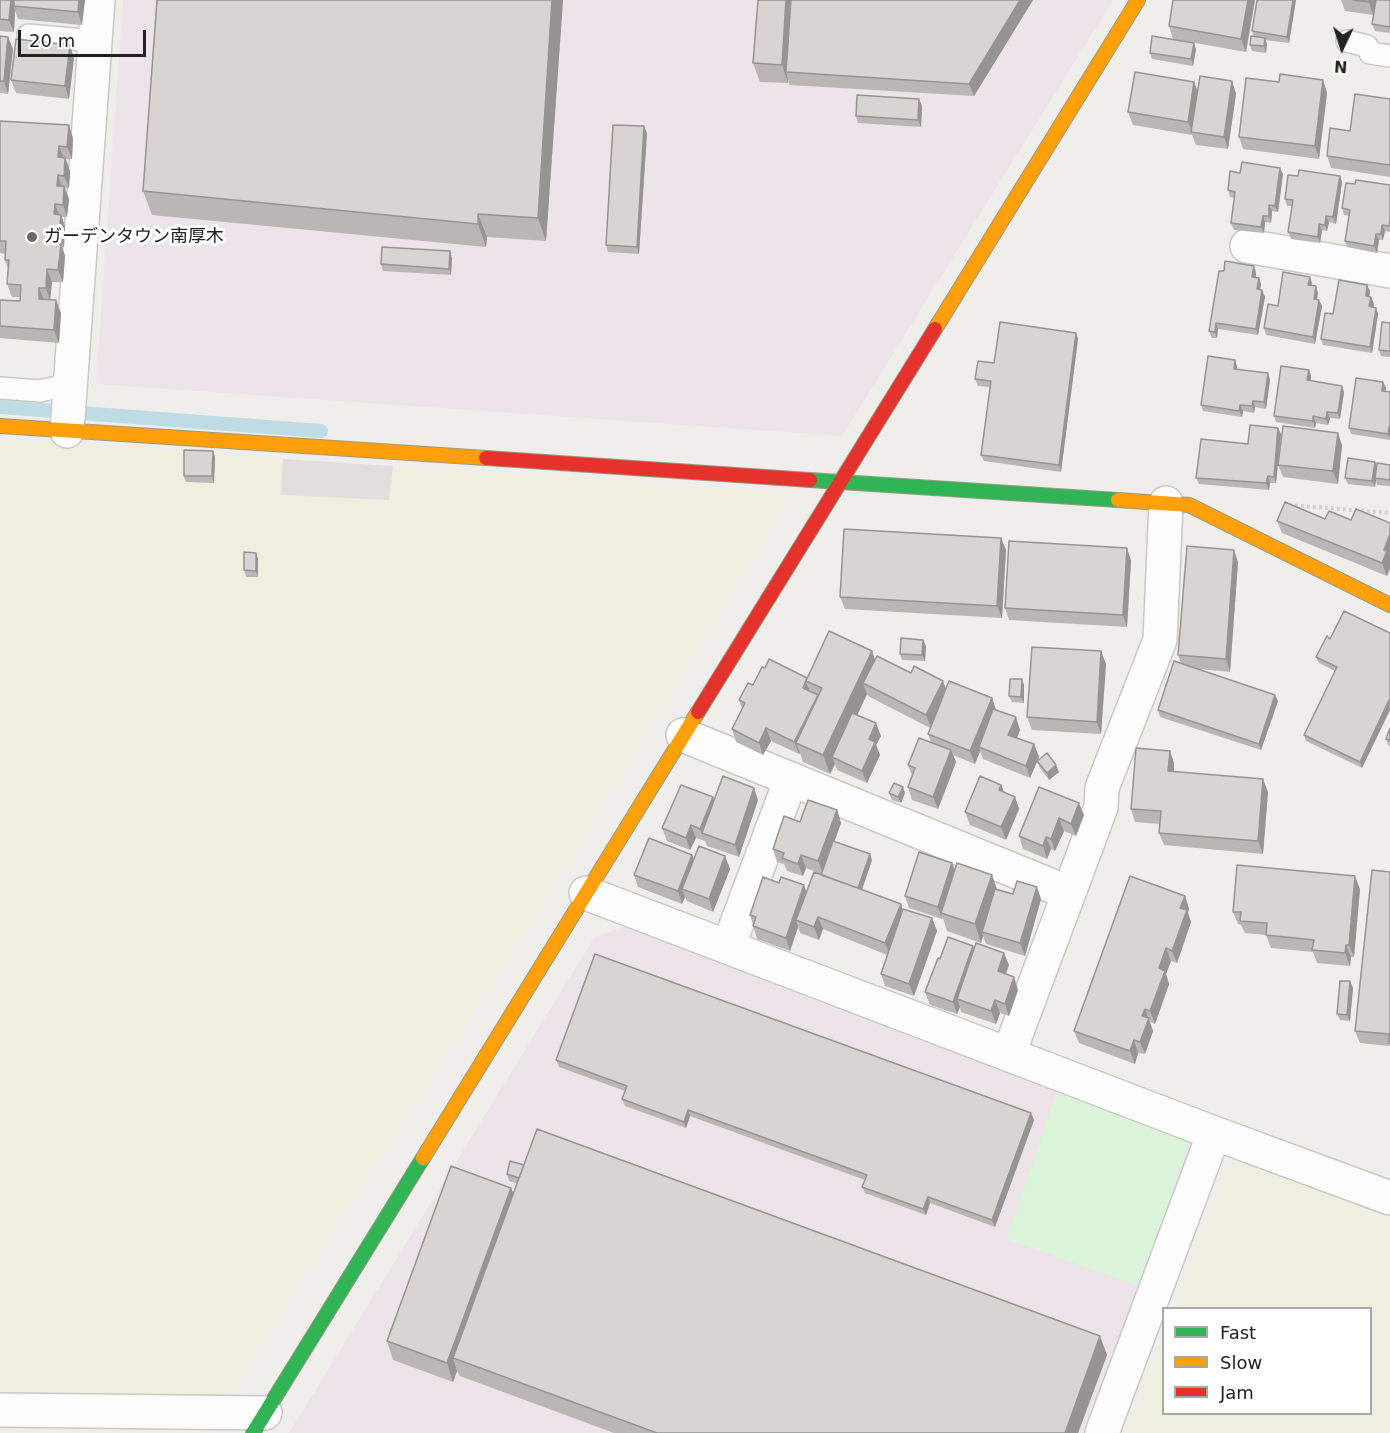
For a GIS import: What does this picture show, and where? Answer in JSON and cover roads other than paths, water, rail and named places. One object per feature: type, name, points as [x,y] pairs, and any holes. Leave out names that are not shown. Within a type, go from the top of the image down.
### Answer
[{"type":"street","points":[[69,407],[98,0]]},
{"type":"street","points":[[0,1410],[259,1423],[1138,0]]},
{"type":"street","points":[[1247,246],[1390,271]]},
{"type":"street","points":[[0,426],[69,407],[839,483],[1189,505],[1390,605]]},
{"type":"street","points":[[1009,1053],[1101,807],[1102,788],[1160,640],[1166,503]]},
{"type":"street","points":[[683,735],[1069,893]]},
{"type":"street","points":[[728,947],[791,779]]},
{"type":"street","points":[[586,893],[1390,1198]]},
{"type":"street","points":[[1102,1433],[1214,1133]]},
{"type":"lane","points":[[28,35],[95,41]]},
{"type":"lane","points":[[1347,42],[1367,46],[1370,53],[1390,56]]},
{"type":"lane","points":[[0,388],[40,391],[69,407]]},
{"type":"waterway","points":[[0,407],[321,431]]},
{"type":"place","name":"ガーデンタウン南厚木","points":[[32,237]]}]
